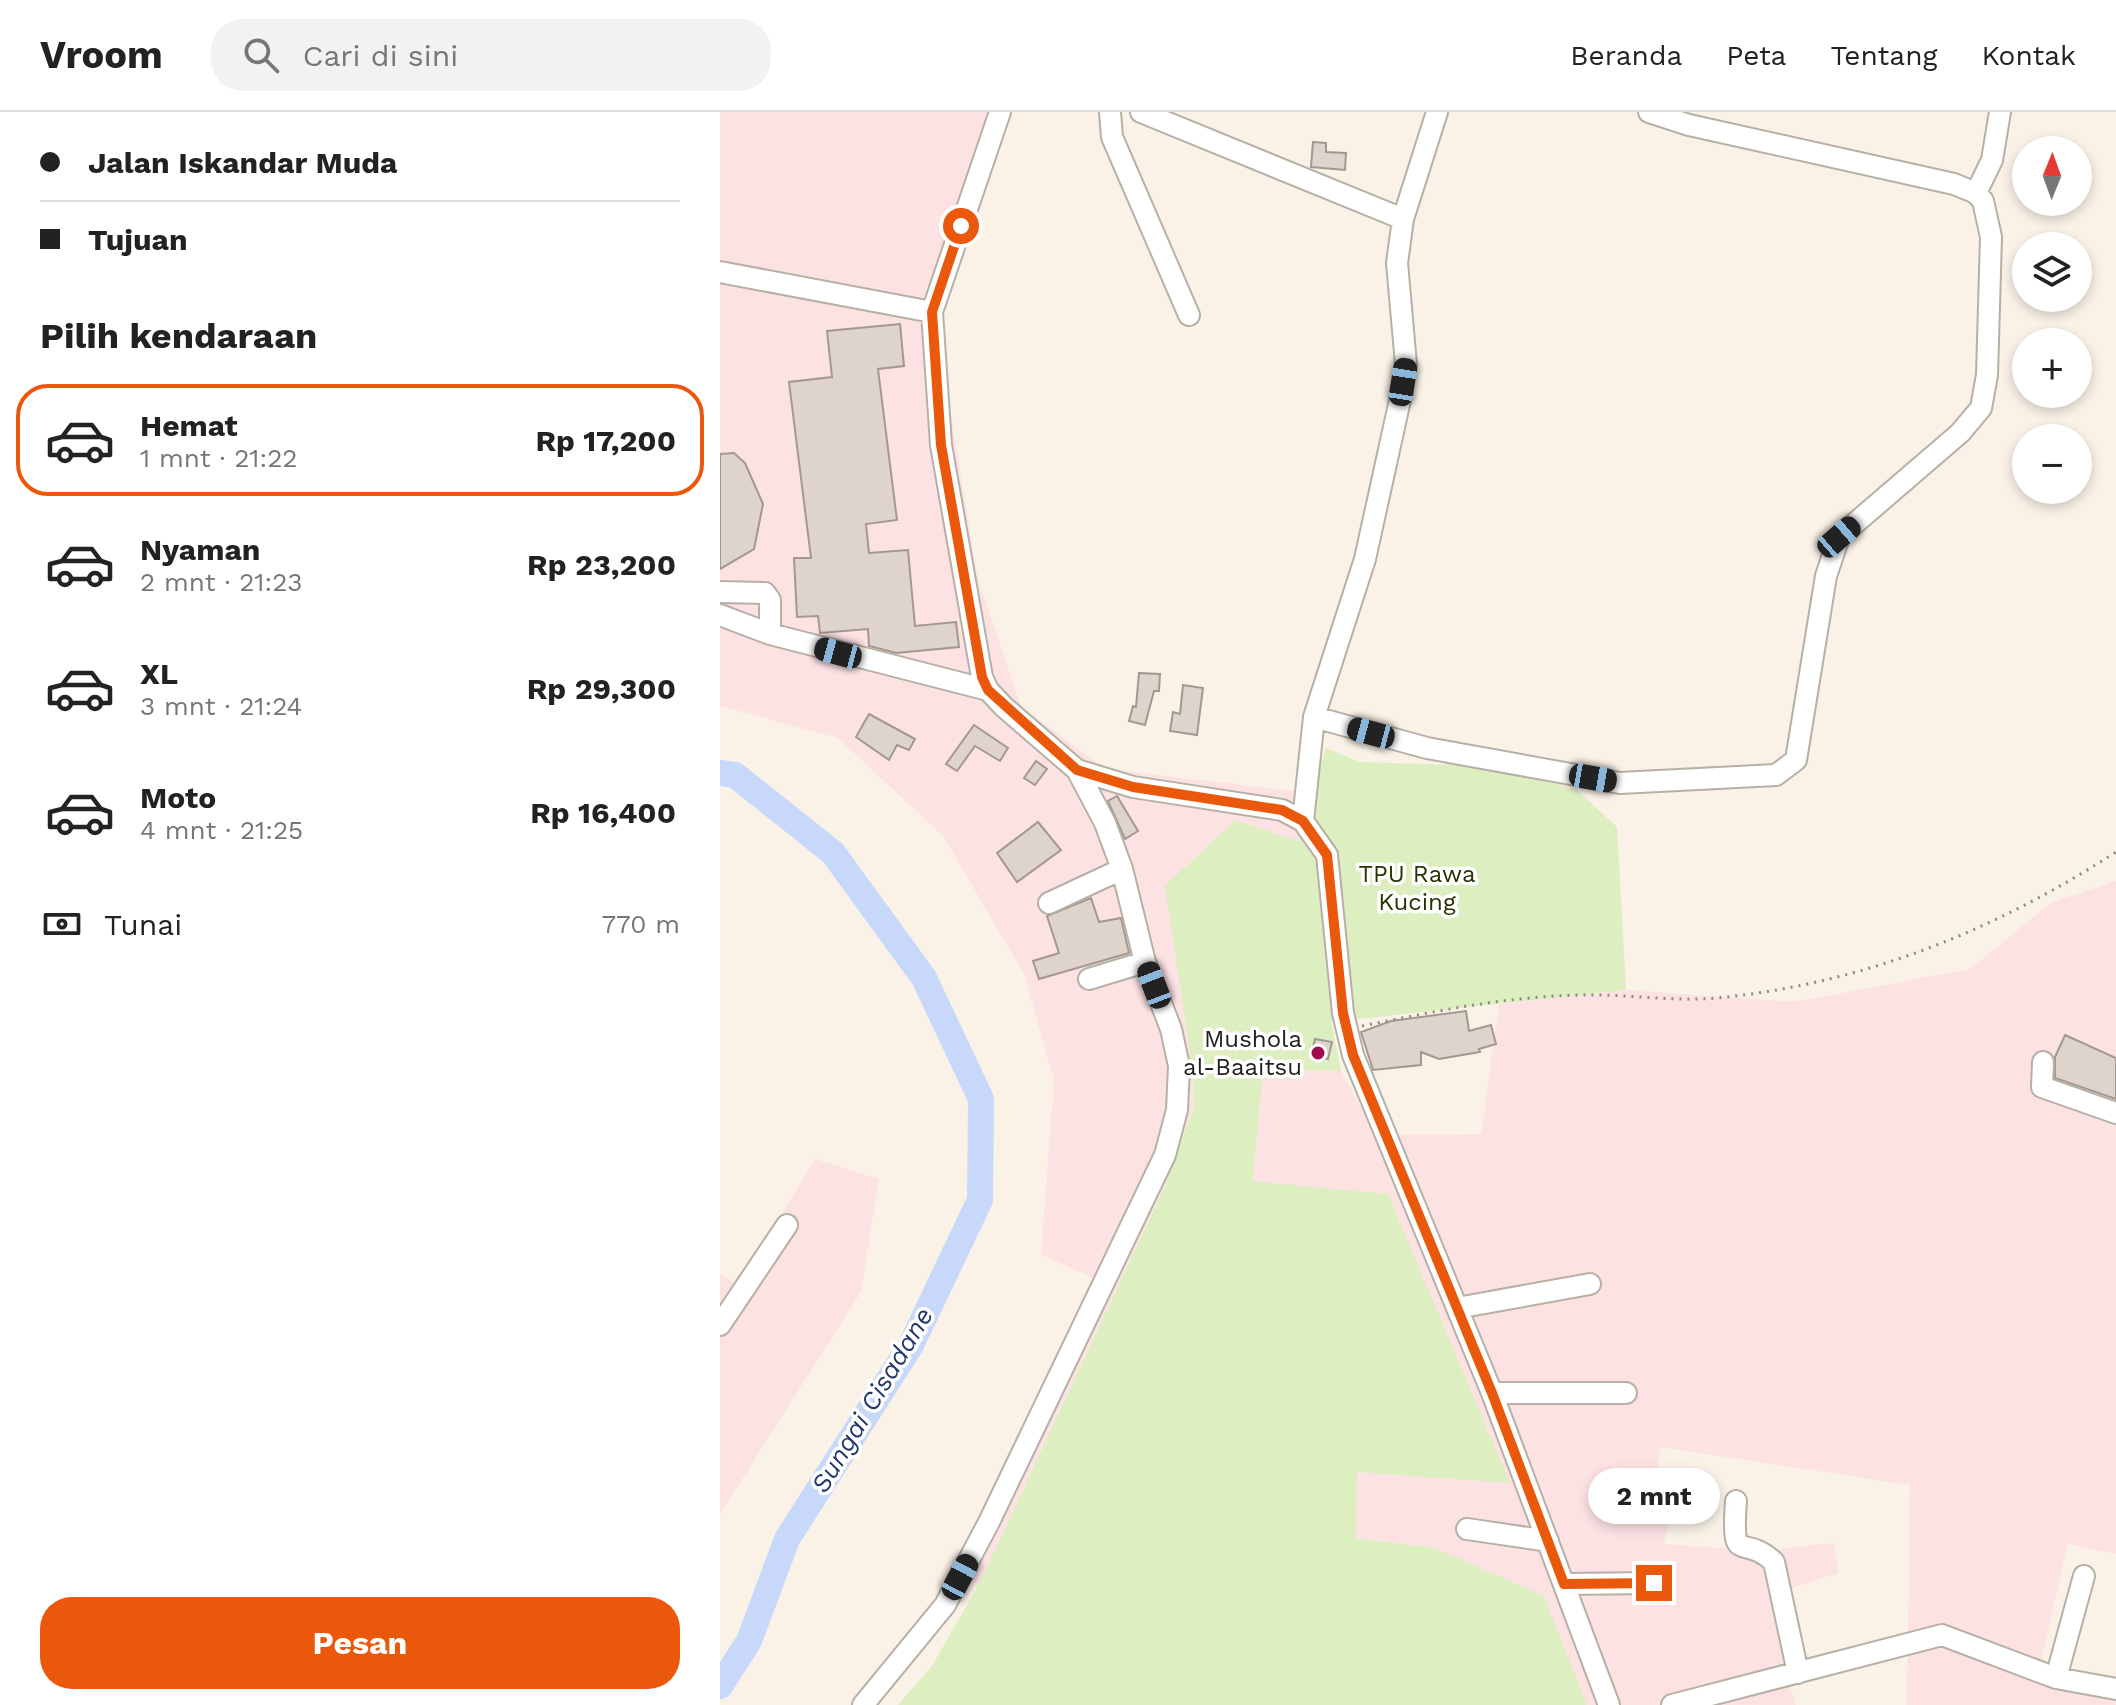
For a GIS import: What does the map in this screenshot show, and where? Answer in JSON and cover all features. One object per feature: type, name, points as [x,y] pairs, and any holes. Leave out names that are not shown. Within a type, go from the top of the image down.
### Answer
[{"type":"street","points":[[863,1705],[945,1605],[989,1522],[1165,1155],[1177,1110],[1179,1066],[1171,1029],[1145,962],[1122,869],[1105,823],[1077,770],[988,690],[982,677],[941,445],[932,312],[1000,112]]},
{"type":"street","points":[[1110,112],[1112,137],[1189,315]]},
{"type":"street","points":[[1141,112],[1403,219]]},
{"type":"street","points":[[1303,821],[1314,717],[1365,559],[1400,400],[1406,364],[1397,263],[1403,219],[1437,112]]},
{"type":"street","points":[[1314,717],[1427,748],[1620,783],[1776,775],[1796,760],[1826,576],[1839,537],[1960,433],[1981,408],[1987,375],[1991,237],[1983,201],[1976,193],[1954,184],[1689,125],[1649,112]]},
{"type":"street","points":[[1976,193],[1992,160],[2000,112]]},
{"type":"street","points":[[720,272],[932,312]]},
{"type":"street","points":[[720,592],[765,593],[770,600],[770,634]]},
{"type":"street","points":[[720,615],[770,634],[988,690]]},
{"type":"street","points":[[1077,770],[1133,787],[1282,810],[1303,821],[1327,855],[1347,1028],[1370,1100],[1492,1393],[1609,1705]]},
{"type":"street","points":[[1049,903],[1122,869]]},
{"type":"street","points":[[1089,979],[1145,962]]},
{"type":"street","points":[[2043,1062],[2041,1082],[2046,1090],[2116,1113]]},
{"type":"street","points":[[720,1325],[787,1225]]},
{"type":"street","points":[[1457,1308],[1590,1284]]},
{"type":"street","points":[[1492,1393],[1626,1393]]},
{"type":"street","points":[[1736,1501],[1735,1540],[1740,1547],[1774,1562],[1798,1673]]},
{"type":"street","points":[[1467,1529],[1548,1541]]},
{"type":"street","points":[[2056,1678],[2084,1576]]},
{"type":"street","points":[[1564,1584],[1654,1583]]},
{"type":"street","points":[[1672,1705],[1942,1635],[2056,1678],[2116,1689]]},
{"type":"path","points":[[1347,1028],[1478,1001],[1584,995],[1714,999],[1815,984],[1874,969],[1968,935],[2116,852]]},
{"type":"shaded area","points":[[720,112],[1011,112],[935,317],[978,580],[1021,706],[1105,769],[1312,793],[1298,841],[1192,1066],[1194,1107],[1166,1184],[978,1586],[959,1575],[1097,1280],[1041,1254],[1054,1080],[1024,974],[943,836],[838,738],[720,706]]},
{"type":"shaded area","points":[[2116,881],[2116,1554],[2068,1544],[2039,1671],[2116,1690],[2116,1705],[1907,1705],[1910,1485],[1660,1447],[1654,1506],[1670,1513],[1664,1544],[1759,1551],[1834,1543],[1838,1573],[1786,1590],[1788,1681],[1796,1705],[1587,1705],[1543,1596],[1435,1548],[1356,1538],[1357,1472],[1509,1482],[1253,1181],[1263,1069],[1341,1071],[1376,1135],[1481,1134],[1499,1004],[1626,990],[1794,1002],[1970,969],[2052,902]]},
{"type":"shaded area","points":[[815,1159],[879,1179],[861,1292],[720,1514],[720,1274],[738,1285]]},
{"type":"green space","name":"TPU Rawa Kucing","points":[[1326,748],[1360,762],[1492,766],[1577,790],[1617,827],[1626,990],[1331,1022],[1341,1071],[1263,1069],[1253,1181],[1388,1194],[1510,1483],[1357,1472],[1356,1538],[1435,1548],[1544,1596],[1587,1705],[898,1705],[932,1666],[978,1586],[1166,1184],[1194,1107],[1192,1066],[1165,886],[1235,820],[1298,841]]},
{"type":"building","points":[[1313,142],[1326,143],[1326,152],[1346,153],[1345,170],[1311,167]]},
{"type":"building","points":[[900,324],[904,366],[878,369],[897,520],[866,524],[869,553],[908,550],[915,626],[956,622],[959,647],[896,653],[869,646],[868,629],[820,633],[818,616],[797,617],[794,558],[811,558],[789,382],[832,377],[827,331]]},
{"type":"building","points":[[734,453],[745,463],[763,504],[754,549],[720,569],[720,454]]},
{"type":"building","points":[[1139,673],[1160,674],[1159,691],[1154,691],[1145,725],[1129,721],[1133,706],[1136,707]]},
{"type":"building","points":[[1183,685],[1203,688],[1197,735],[1170,731],[1173,712],[1180,714]]},
{"type":"building","points":[[869,714],[915,739],[909,750],[897,745],[889,760],[856,737]]},
{"type":"building","points":[[974,725],[1008,748],[1000,761],[975,746],[957,771],[946,764]]},
{"type":"building","points":[[1036,761],[1047,769],[1035,785],[1024,778]]},
{"type":"building","points":[[1117,796],[1138,831],[1125,839],[1108,801]]},
{"type":"building","points":[[1038,822],[1061,850],[1017,882],[997,853]]},
{"type":"building","points":[[1091,898],[1099,922],[1121,918],[1129,953],[1039,979],[1033,961],[1059,953],[1047,916]]},
{"type":"building","points":[[1466,1011],[1469,1031],[1491,1025],[1496,1044],[1479,1049],[1480,1052],[1439,1059],[1421,1052],[1421,1065],[1373,1070],[1361,1032],[1391,1021]]},
{"type":"building","points":[[2065,1035],[2116,1058],[2116,1099],[2055,1078],[2055,1057]]},
{"type":"building","points":[[1315,1039],[1332,1042],[1328,1059],[1311,1055]]},
{"type":"waterway","name":"Sungai Cisadane","points":[[720,773],[735,775],[833,853],[924,978],[981,1099],[980,1200],[911,1345],[787,1539],[749,1641],[720,1686]]},
{"type":"place","name":"Mushola al-Baaitsu","points":[[1318,1053]]},
{"type":"route","points":[[961,226],[932,312],[941,445],[982,677],[988,690],[1077,770],[1133,787],[1282,810],[1303,821],[1327,855],[1343,1013],[1353,1055],[1492,1393],[1564,1584],[1654,1583]]}]
